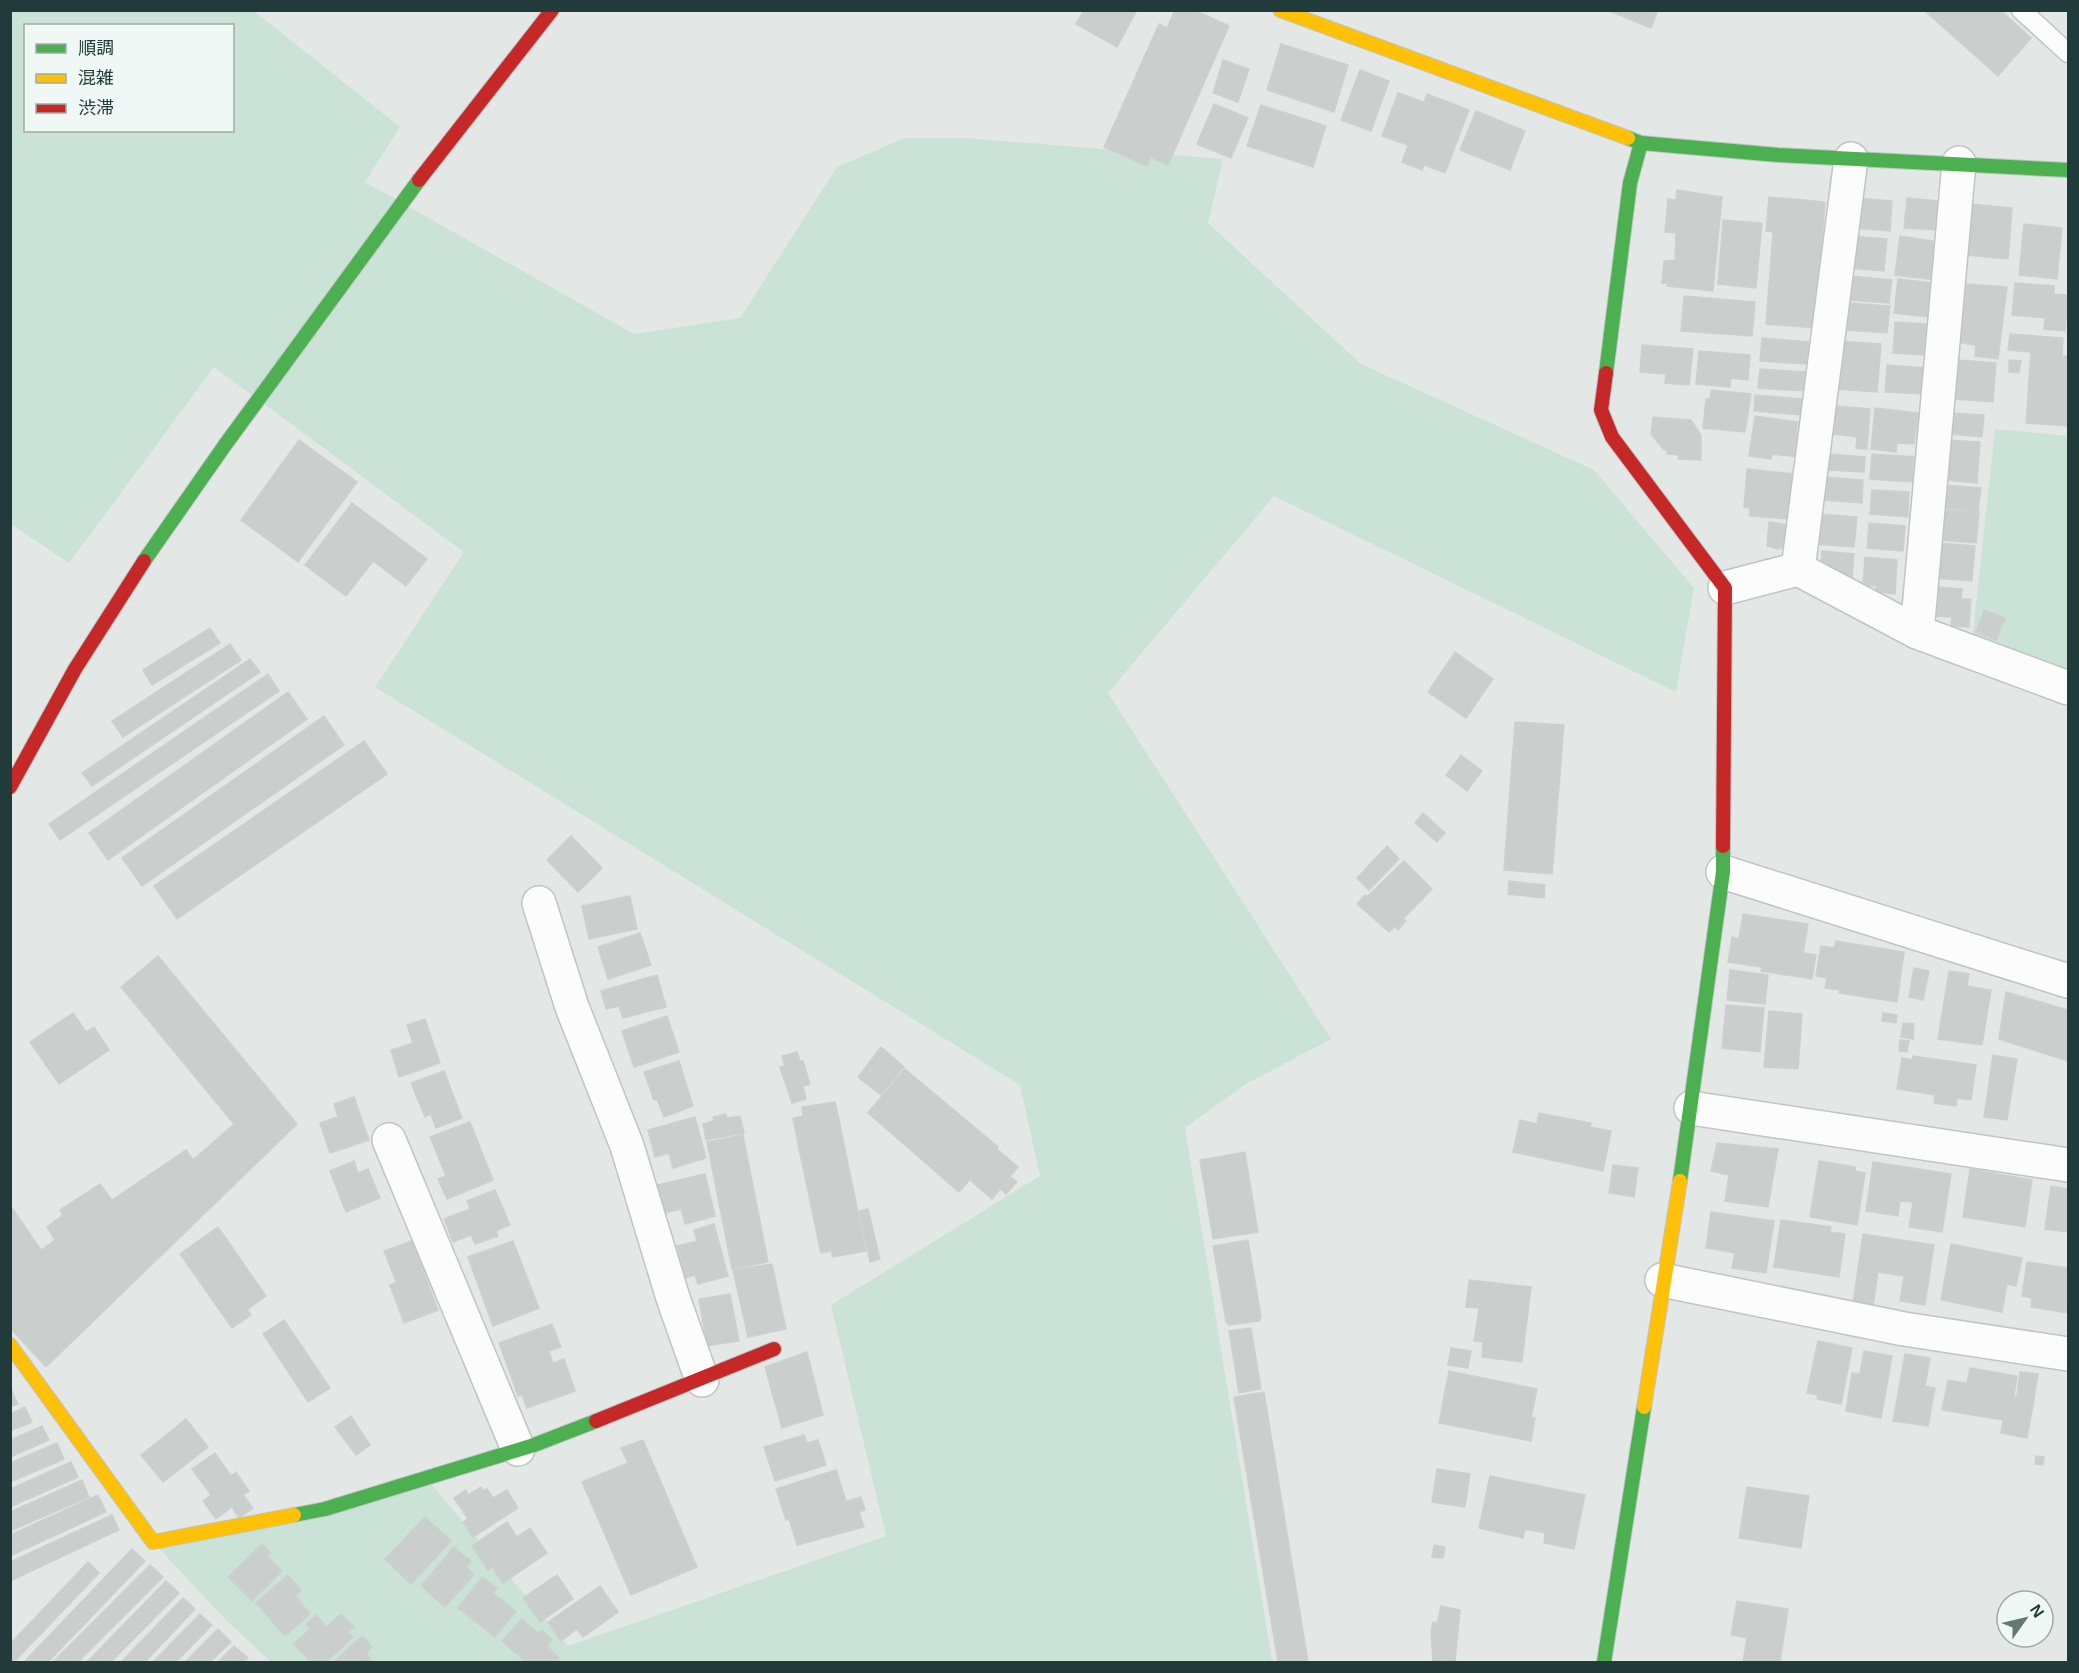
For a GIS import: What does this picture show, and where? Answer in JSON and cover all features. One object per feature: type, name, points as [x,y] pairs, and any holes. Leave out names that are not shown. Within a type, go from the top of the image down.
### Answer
[{"type":"street","points":[[10,787],[40,728],[90,643],[166,527],[483,92],[552,10]]},
{"type":"street","points":[[1280,10],[1641,143],[1851,159],[2068,170]]},
{"type":"street","points":[[1604,1662],[1662,1280],[1691,1108],[1723,872],[1725,588],[1612,437],[1601,410],[1630,183],[1641,143]]},
{"type":"street","points":[[1798,569],[1851,159]]},
{"type":"street","points":[[1917,632],[1959,163]]},
{"type":"street","points":[[1725,588],[1798,569],[1917,632],[2068,688]]},
{"type":"street","points":[[1723,872],[2068,981]]},
{"type":"street","points":[[538,903],[572,1007],[627,1146],[673,1298],[702,1380]]},
{"type":"street","points":[[1691,1108],[2068,1165]]},
{"type":"street","points":[[389,1140],[518,1449]]},
{"type":"street","points":[[1662,1280],[1904,1329],[2068,1354]]},
{"type":"street","points":[[10,1345],[153,1542],[325,1509],[518,1449],[702,1380],[774,1349]]},
{"type":"lane","points":[[2021,10],[2068,53]]},
{"type":"green space","points":[[10,11],[254,11],[400,127],[365,182],[634,334],[740,318],[837,167],[905,138],[966,138],[1223,159],[1208,223],[1361,364],[1594,470],[1694,588],[1676,692],[1274,496],[1108,693],[1331,1039],[1246,1084],[1185,1128],[1272,1662],[271,1662],[223,1617],[153,1542],[426,1478],[568,1646],[886,1536],[831,1305],[1040,1176],[1020,1085],[375,687],[464,552],[214,367],[69,563],[11,524]]},
{"type":"green space","points":[[1995,429],[2068,436],[2068,673],[1972,642]]},
{"type":"building","points":[[1084,10],[1137,10],[1117,47],[1076,24]]},
{"type":"building","points":[[1175,10],[1194,10],[1229,26],[1168,165],[1151,157],[1147,166],[1104,147],[1159,24],[1167,28]]},
{"type":"building","points":[[1607,10],[1658,10],[1651,28]]},
{"type":"building","points":[[1924,10],[2000,10],[2031,38],[1998,76]]},
{"type":"building","points":[[1281,44],[1348,65],[1334,112],[1267,90]]},
{"type":"building","points":[[1223,60],[1249,69],[1238,102],[1213,93]]},
{"type":"building","points":[[1360,70],[1389,81],[1371,131],[1341,120]]},
{"type":"building","points":[[1398,93],[1424,102],[1408,145],[1382,136]]},
{"type":"building","points":[[1427,94],[1448,102],[1422,170],[1402,162]]},
{"type":"building","points":[[1448,102],[1469,110],[1445,173],[1424,165]]},
{"type":"building","points":[[1214,104],[1248,118],[1231,158],[1197,144]]},
{"type":"building","points":[[1261,105],[1326,126],[1313,167],[1247,146]]},
{"type":"building","points":[[1476,111],[1525,131],[1510,170],[1460,150]]},
{"type":"building","points":[[1677,190],[1722,197],[1713,291],[1667,286],[1668,283],[1662,283],[1664,261],[1675,260],[1676,233],[1665,232],[1668,199],[1676,200]]},
{"type":"building","points":[[1769,197],[1825,202],[1815,328],[1766,324],[1773,232],[1766,231]]},
{"type":"building","points":[[1855,198],[1892,201],[1890,231],[1853,228]]},
{"type":"building","points":[[1907,198],[1939,201],[1937,230],[1904,228]]},
{"type":"building","points":[[1970,204],[2012,208],[2008,259],[1966,255]]},
{"type":"building","points":[[1723,220],[1762,223],[1756,288],[1718,284]]},
{"type":"building","points":[[2024,224],[2062,228],[2057,279],[2019,275]]},
{"type":"building","points":[[1852,236],[1887,239],[1884,271],[1850,268]]},
{"type":"building","points":[[1900,236],[1939,242],[1935,280],[1895,275]]},
{"type":"building","points":[[1850,276],[1892,280],[1889,303],[1848,300]]},
{"type":"building","points":[[1898,279],[1932,283],[1928,317],[1894,313]]},
{"type":"building","points":[[2015,283],[2054,286],[2054,294],[2068,295],[2065,331],[2044,329],[2045,318],[2012,315]]},
{"type":"building","points":[[1967,284],[2007,287],[1998,359],[1975,356],[1976,345],[1956,342],[1959,306],[1964,306]]},
{"type":"building","points":[[1684,296],[1755,302],[1752,336],[1681,331]]},
{"type":"building","points":[[1849,303],[1890,306],[1887,333],[1847,330]]},
{"type":"building","points":[[1895,322],[1926,324],[1924,355],[1893,353]]},
{"type":"building","points":[[2010,334],[2063,338],[2062,356],[2068,356],[2068,426],[2026,423],[2031,352],[2008,350]]},
{"type":"building","points":[[1762,338],[1809,342],[1806,364],[1760,361]]},
{"type":"building","points":[[1839,341],[1881,344],[1877,392],[1835,389]]},
{"type":"building","points":[[1642,345],[1693,349],[1689,385],[1665,383],[1666,374],[1640,372]]},
{"type":"building","points":[[1699,351],[1750,355],[1748,380],[1731,378],[1730,387],[1696,384]]},
{"type":"building","points":[[1957,360],[1996,363],[1993,402],[1954,399]]},
{"type":"building","points":[[2009,360],[2021,361],[2019,373],[2009,372]]},
{"type":"building","points":[[1887,365],[1925,368],[1923,394],[1885,392]]},
{"type":"building","points":[[1760,369],[1806,372],[1805,391],[1758,388]]},
{"type":"building","points":[[1711,390],[1751,394],[1745,432],[1703,428],[1706,399],[1710,399]]},
{"type":"building","points":[[1755,395],[1802,399],[1801,415],[1754,411]]},
{"type":"building","points":[[1836,406],[1870,409],[1867,449],[1856,448],[1857,437],[1833,434]]},
{"type":"building","points":[[1875,408],[1918,413],[1914,444],[1897,443],[1896,452],[1871,449]]},
{"type":"building","points":[[1950,413],[1984,415],[1982,437],[1949,434]]},
{"type":"building","points":[[1755,416],[1798,422],[1796,433],[1802,434],[1799,457],[1772,454],[1771,459],[1749,456]]},
{"type":"building","points":[[1653,417],[1691,420],[1701,435],[1701,460],[1678,459],[1679,455],[1667,454],[1667,450],[1664,450],[1651,434]]},
{"type":"building","points":[[299,440],[357,482],[298,562],[241,520]]},
{"type":"building","points":[[1947,440],[1980,442],[1977,483],[1944,480]]},
{"type":"building","points":[[1830,454],[1865,457],[1864,472],[1828,470]]},
{"type":"building","points":[[1872,454],[1914,457],[1912,482],[1870,479]]},
{"type":"building","points":[[1747,469],[1794,474],[1789,519],[1750,516],[1750,508],[1744,507]]},
{"type":"building","points":[[1825,477],[1863,480],[1862,503],[1823,500]]},
{"type":"building","points":[[1942,485],[1981,488],[1978,511],[1941,508]]},
{"type":"building","points":[[1872,490],[1909,492],[1908,517],[1870,514]]},
{"type":"building","points":[[352,503],[427,559],[406,586],[373,561],[346,596],[305,565]]},
{"type":"building","points":[[1941,510],[1979,512],[1976,543],[1939,540]]},
{"type":"building","points":[[1818,514],[1857,517],[1854,547],[1815,544]]},
{"type":"building","points":[[1769,522],[1790,525],[1789,544],[1778,549],[1767,546]]},
{"type":"building","points":[[1869,523],[1905,526],[1903,551],[1867,548]]},
{"type":"building","points":[[1939,543],[1975,546],[1972,581],[1936,578]]},
{"type":"building","points":[[1822,551],[1854,554],[1852,580],[1821,567]]},
{"type":"building","points":[[1865,557],[1897,560],[1895,594],[1876,592],[1876,586],[1863,585]]},
{"type":"building","points":[[1938,587],[1962,589],[1961,599],[1971,599],[1969,627],[1951,626],[1952,617],[1936,616]]},
{"type":"building","points":[[1984,610],[2005,618],[1996,640],[1976,632]]},
{"type":"building","points":[[210,628],[220,643],[152,685],[143,670]]},
{"type":"building","points":[[230,644],[241,660],[123,737],[112,721]]},
{"type":"building","points":[[1455,652],[1493,679],[1466,718],[1428,692]]},
{"type":"building","points":[[250,659],[260,672],[92,786],[82,773]]},
{"type":"building","points":[[268,674],[279,691],[60,840],[49,824]]},
{"type":"building","points":[[288,692],[307,719],[108,860],[89,833]]},
{"type":"building","points":[[324,716],[344,745],[142,886],[122,858]]},
{"type":"building","points":[[1515,722],[1564,725],[1552,874],[1504,870]]},
{"type":"building","points":[[364,741],[387,774],[177,919],[154,886]]},
{"type":"building","points":[[1461,755],[1482,771],[1467,791],[1446,775]]},
{"type":"building","points":[[1423,813],[1445,833],[1437,842],[1415,823]]},
{"type":"building","points":[[571,836],[602,868],[578,892],[547,860]]},
{"type":"building","points":[[1387,846],[1399,859],[1369,890],[1357,878]]},
{"type":"building","points":[[1404,861],[1432,889],[1403,919],[1406,921],[1398,930],[1395,926],[1389,932],[1357,904]]},
{"type":"building","points":[[1509,881],[1545,885],[1544,898],[1508,894]]},
{"type":"building","points":[[630,896],[637,929],[589,939],[582,906]]},
{"type":"building","points":[[1743,914],[1808,924],[1803,953],[1816,955],[1812,979],[1761,971],[1762,967],[1728,962],[1732,937],[1739,939]]},
{"type":"building","points":[[640,933],[651,965],[608,979],[598,947]]},
{"type":"building","points":[[1836,941],[1904,952],[1897,1002],[1839,993],[1840,990],[1825,988],[1827,978],[1816,976],[1821,946],[1834,948]]},
{"type":"building","points":[[158,956],[297,1124],[46,1367],[10,1328],[10,1205],[41,1250],[55,1240],[47,1227],[63,1215],[60,1210],[100,1184],[112,1200],[186,1150],[193,1160],[234,1124],[121,987]]},
{"type":"building","points":[[1914,968],[1929,971],[1923,1000],[1909,997]]},
{"type":"building","points":[[1730,970],[1768,975],[1765,1004],[1727,1000]]},
{"type":"building","points":[[1949,971],[1969,974],[1967,986],[1991,990],[1982,1045],[1938,1039]]},
{"type":"building","points":[[657,975],[666,1007],[623,1018],[619,1006],[606,1009],[601,991]]},
{"type":"building","points":[[2006,992],[2068,1010],[2068,1061],[1999,1039]]},
{"type":"building","points":[[1726,1005],[1764,1008],[1760,1052],[1722,1048]]},
{"type":"building","points":[[1769,1011],[1802,1014],[1798,1069],[1764,1067]]},
{"type":"building","points":[[73,1013],[86,1032],[94,1027],[109,1050],[59,1084],[30,1042]]},
{"type":"building","points":[[1883,1013],[1897,1015],[1896,1023],[1882,1021]]},
{"type":"building","points":[[667,1016],[679,1052],[634,1067],[622,1031]]},
{"type":"building","points":[[425,1019],[440,1063],[399,1077],[391,1050],[413,1043],[407,1025]]},
{"type":"building","points":[[1903,1023],[1914,1024],[1913,1039],[1901,1037]]},
{"type":"building","points":[[1900,1040],[1909,1041],[1907,1052],[1899,1051]]},
{"type":"building","points":[[881,1047],[904,1067],[881,1095],[858,1077]]},
{"type":"building","points":[[797,1052],[800,1061],[803,1061],[810,1084],[803,1086],[806,1099],[792,1103],[780,1067],[785,1066],[782,1056]]},
{"type":"building","points":[[1993,1055],[2017,1059],[2007,1120],[1984,1117]]},
{"type":"building","points":[[1913,1056],[1976,1065],[1971,1100],[1957,1098],[1956,1106],[1934,1103],[1935,1095],[1897,1089],[1902,1058],[1912,1060]]},
{"type":"building","points":[[679,1061],[693,1106],[664,1117],[657,1099],[654,1100],[644,1072]]},
{"type":"building","points":[[905,1069],[998,1147],[959,1192],[868,1113]]},
{"type":"building","points":[[444,1071],[462,1118],[436,1128],[431,1114],[425,1117],[411,1083]]},
{"type":"building","points":[[354,1097],[369,1140],[330,1153],[320,1123],[338,1117],[334,1104]]},
{"type":"building","points":[[835,1102],[841,1129],[797,1139],[793,1118],[803,1116],[802,1107]]},
{"type":"building","points":[[1539,1113],[1591,1123],[1590,1127],[1611,1131],[1603,1171],[1513,1152],[1520,1120],[1537,1124]]},
{"type":"building","points":[[726,1114],[727,1118],[740,1116],[744,1133],[706,1140],[703,1124],[714,1121],[713,1117]]},
{"type":"building","points":[[695,1117],[706,1158],[673,1168],[669,1153],[655,1157],[648,1130]]},
{"type":"building","points":[[470,1122],[493,1180],[447,1199],[438,1179],[446,1176],[430,1137]]},
{"type":"building","points":[[841,1130],[866,1251],[833,1257],[831,1251],[821,1253],[797,1139]]},
{"type":"building","points":[[743,1135],[768,1262],[732,1269],[707,1142]]},
{"type":"building","points":[[1717,1143],[1778,1149],[1768,1207],[1725,1201],[1729,1175],[1711,1171]]},
{"type":"building","points":[[997,1149],[1018,1167],[992,1199],[970,1180]]},
{"type":"building","points":[[1245,1152],[1258,1232],[1213,1239],[1200,1160]]},
{"type":"building","points":[[354,1161],[358,1173],[368,1169],[380,1198],[346,1212],[330,1171]]},
{"type":"building","points":[[1819,1161],[1855,1167],[1855,1171],[1865,1173],[1857,1225],[1810,1217]]},
{"type":"building","points":[[1873,1162],[1951,1174],[1942,1232],[1909,1227],[1913,1202],[1900,1201],[1898,1216],[1866,1211]]},
{"type":"building","points":[[1613,1165],[1638,1168],[1634,1197],[1609,1193]]},
{"type":"building","points":[[1970,1169],[2032,1180],[2025,1227],[1963,1217]]},
{"type":"building","points":[[705,1174],[715,1216],[685,1224],[681,1209],[664,1213],[657,1185]]},
{"type":"building","points":[[1011,1177],[1017,1182],[1006,1194],[1000,1189]]},
{"type":"building","points":[[2051,1186],[2068,1189],[2068,1232],[2045,1229]]},
{"type":"building","points":[[495,1190],[510,1225],[496,1231],[498,1236],[475,1244],[471,1235],[453,1242],[444,1219],[470,1209],[467,1201]]},
{"type":"building","points":[[868,1209],[880,1259],[870,1262],[859,1211]]},
{"type":"building","points":[[1711,1212],[1774,1221],[1766,1273],[1732,1268],[1735,1253],[1706,1248]]},
{"type":"building","points":[[1781,1220],[1831,1227],[1830,1232],[1845,1234],[1839,1277],[1774,1267]]},
{"type":"building","points":[[714,1224],[728,1276],[698,1284],[695,1275],[685,1278],[677,1246],[697,1241],[694,1230]]},
{"type":"building","points":[[218,1227],[266,1296],[247,1310],[251,1315],[232,1328],[180,1254]]},
{"type":"building","points":[[1863,1234],[1934,1245],[1925,1305],[1900,1301],[1904,1276],[1878,1272],[1873,1306],[1853,1303]]},
{"type":"building","points":[[1248,1240],[1261,1317],[1259,1321],[1229,1325],[1226,1322],[1213,1246]]},
{"type":"building","points":[[412,1241],[438,1310],[404,1323],[390,1285],[396,1282],[384,1251]]},
{"type":"building","points":[[513,1241],[539,1308],[493,1326],[468,1257]]},
{"type":"building","points":[[1951,1244],[2022,1258],[2016,1286],[2007,1284],[2002,1312],[1941,1300]]},
{"type":"building","points":[[2027,1262],[2068,1268],[2068,1313],[2031,1307],[2032,1298],[2022,1296]]},
{"type":"building","points":[[772,1264],[786,1329],[748,1337],[733,1270]]},
{"type":"building","points":[[1469,1280],[1531,1287],[1522,1362],[1482,1357],[1483,1342],[1474,1341],[1479,1308],[1466,1307]]},
{"type":"building","points":[[730,1294],[739,1341],[707,1346],[699,1299]]},
{"type":"building","points":[[284,1320],[330,1388],[308,1402],[263,1334]]},
{"type":"building","points":[[552,1324],[561,1347],[549,1351],[553,1363],[564,1359],[575,1391],[527,1408],[522,1395],[518,1396],[499,1343]]},
{"type":"building","points":[[1251,1328],[1261,1389],[1239,1393],[1229,1331]]},
{"type":"building","points":[[1818,1341],[1852,1348],[1841,1404],[1817,1399],[1818,1395],[1807,1393]]},
{"type":"building","points":[[1451,1348],[1471,1351],[1468,1368],[1448,1365]]},
{"type":"building","points":[[1864,1351],[1892,1356],[1881,1418],[1846,1411],[1852,1373],[1860,1374]]},
{"type":"building","points":[[807,1352],[823,1415],[782,1428],[765,1367]]},
{"type":"building","points":[[1905,1354],[1930,1358],[1925,1386],[1935,1388],[1928,1426],[1893,1421]]},
{"type":"building","points":[[1970,1368],[2017,1376],[2014,1396],[2034,1399],[2027,1438],[2001,1433],[2003,1420],[1942,1410],[1948,1380],[1967,1383]]},
{"type":"building","points":[[1449,1371],[1537,1389],[1531,1418],[1535,1418],[1531,1441],[1439,1423]]},
{"type":"building","points":[[2020,1372],[2038,1374],[2034,1398],[2017,1396]]},
{"type":"building","points":[[10,1390],[18,1404],[10,1407]]},
{"type":"building","points":[[1264,1392],[1308,1662],[1278,1662],[1234,1397]]},
{"type":"building","points":[[25,1407],[32,1422],[10,1431],[10,1414]]},
{"type":"building","points":[[351,1416],[370,1445],[356,1455],[335,1427]]},
{"type":"building","points":[[186,1419],[208,1447],[163,1482],[141,1455]]},
{"type":"building","points":[[42,1426],[49,1440],[10,1457],[10,1440]]},
{"type":"building","points":[[804,1435],[807,1443],[818,1440],[826,1465],[775,1481],[764,1447]]},
{"type":"building","points":[[643,1440],[697,1567],[631,1595],[582,1482],[628,1463],[621,1448]]},
{"type":"building","points":[[57,1443],[64,1459],[10,1482],[10,1463]]},
{"type":"building","points":[[215,1453],[231,1476],[236,1472],[249,1491],[243,1495],[253,1508],[239,1518],[232,1507],[216,1519],[203,1501],[211,1495],[192,1469]]},
{"type":"building","points":[[2036,1456],[2044,1457],[2043,1465],[2035,1464]]},
{"type":"building","points":[[71,1462],[78,1477],[10,1507],[10,1489]]},
{"type":"building","points":[[1437,1469],[1470,1474],[1465,1507],[1432,1502]]},
{"type":"building","points":[[836,1470],[846,1501],[786,1520],[776,1489]]},
{"type":"building","points":[[1490,1476],[1585,1495],[1574,1549],[1544,1543],[1545,1533],[1525,1529],[1523,1538],[1479,1528]]},
{"type":"building","points":[[82,1480],[89,1497],[10,1531],[10,1512]]},
{"type":"building","points":[[481,1487],[483,1491],[487,1489],[493,1498],[507,1490],[518,1508],[473,1537],[463,1522],[468,1519],[454,1498],[466,1490],[468,1495]]},
{"type":"building","points":[[1747,1487],[1809,1496],[1801,1548],[1739,1538]]},
{"type":"building","points":[[98,1495],[106,1512],[10,1556],[10,1535]]},
{"type":"building","points":[[861,1497],[865,1510],[859,1512],[864,1527],[797,1545],[789,1519]]},
{"type":"building","points":[[112,1515],[119,1530],[10,1581],[10,1562]]},
{"type":"building","points":[[425,1517],[451,1541],[411,1584],[385,1559]]},
{"type":"building","points":[[507,1522],[517,1537],[530,1528],[547,1553],[503,1583],[492,1567],[488,1570],[472,1546]]},
{"type":"building","points":[[262,1544],[270,1553],[267,1556],[282,1571],[252,1601],[228,1577]]},
{"type":"building","points":[[1434,1545],[1445,1547],[1443,1558],[1432,1557]]},
{"type":"building","points":[[454,1547],[471,1561],[466,1567],[474,1575],[445,1607],[421,1586]]},
{"type":"building","points":[[132,1549],[145,1561],[48,1662],[24,1662]]},
{"type":"building","points":[[88,1562],[99,1573],[14,1662],[10,1662],[10,1644]]},
{"type":"building","points":[[150,1565],[163,1577],[78,1662],[53,1662]]},
{"type":"building","points":[[288,1575],[301,1591],[295,1596],[310,1614],[285,1636],[256,1603]]},
{"type":"building","points":[[557,1575],[573,1599],[540,1622],[523,1598]]},
{"type":"building","points":[[482,1577],[497,1588],[493,1593],[516,1611],[495,1637],[458,1608]]},
{"type":"building","points":[[166,1581],[179,1593],[111,1662],[87,1662]]},
{"type":"building","points":[[600,1586],[618,1612],[583,1637],[577,1629],[561,1641],[548,1622]]},
{"type":"building","points":[[183,1598],[195,1609],[145,1662],[121,1662]]},
{"type":"building","points":[[1737,1601],[1788,1609],[1780,1662],[1743,1662],[1747,1638],[1731,1635]]},
{"type":"building","points":[[1441,1606],[1460,1610],[1455,1662],[1433,1662],[1431,1632],[1433,1622],[1437,1623]]},
{"type":"building","points":[[200,1614],[212,1625],[176,1662],[153,1662]]},
{"type":"building","points":[[341,1614],[354,1627],[348,1632],[353,1637],[326,1662],[311,1662],[294,1644],[310,1629],[306,1624],[316,1615],[327,1627]]},
{"type":"building","points":[[522,1619],[538,1633],[542,1630],[552,1640],[547,1646],[559,1658],[556,1662],[526,1662],[502,1641]]},
{"type":"building","points":[[218,1629],[231,1642],[210,1662],[185,1662]]},
{"type":"building","points":[[362,1636],[372,1647],[366,1654],[372,1662],[334,1662]]},
{"type":"building","points":[[234,1646],[248,1658],[243,1662],[218,1662]]},
{"type":"traffic: fast","points":[[1628,138],[1641,143],[1778,155],[2068,170]]},
{"type":"traffic: fast","points":[[1606,373],[1630,183],[1641,143]]},
{"type":"traffic: fast","points":[[144,561],[225,445],[419,180]]},
{"type":"traffic: fast","points":[[1680,1181],[1723,872],[1723,846]]},
{"type":"traffic: fast","points":[[1604,1662],[1644,1407]]},
{"type":"traffic: fast","points":[[294,1515],[325,1509],[534,1445],[596,1421]]},
{"type":"traffic: slow","points":[[1280,10],[1628,138]]},
{"type":"traffic: slow","points":[[1644,1407],[1680,1181]]},
{"type":"traffic: slow","points":[[10,1345],[153,1542],[294,1515]]},
{"type":"traffic: jam","points":[[419,180],[552,10]]},
{"type":"traffic: jam","points":[[1606,373],[1601,410],[1612,437],[1725,588],[1723,846]]},
{"type":"traffic: jam","points":[[10,787],[75,669],[144,561]]},
{"type":"traffic: jam","points":[[596,1421],[774,1349]]}]
